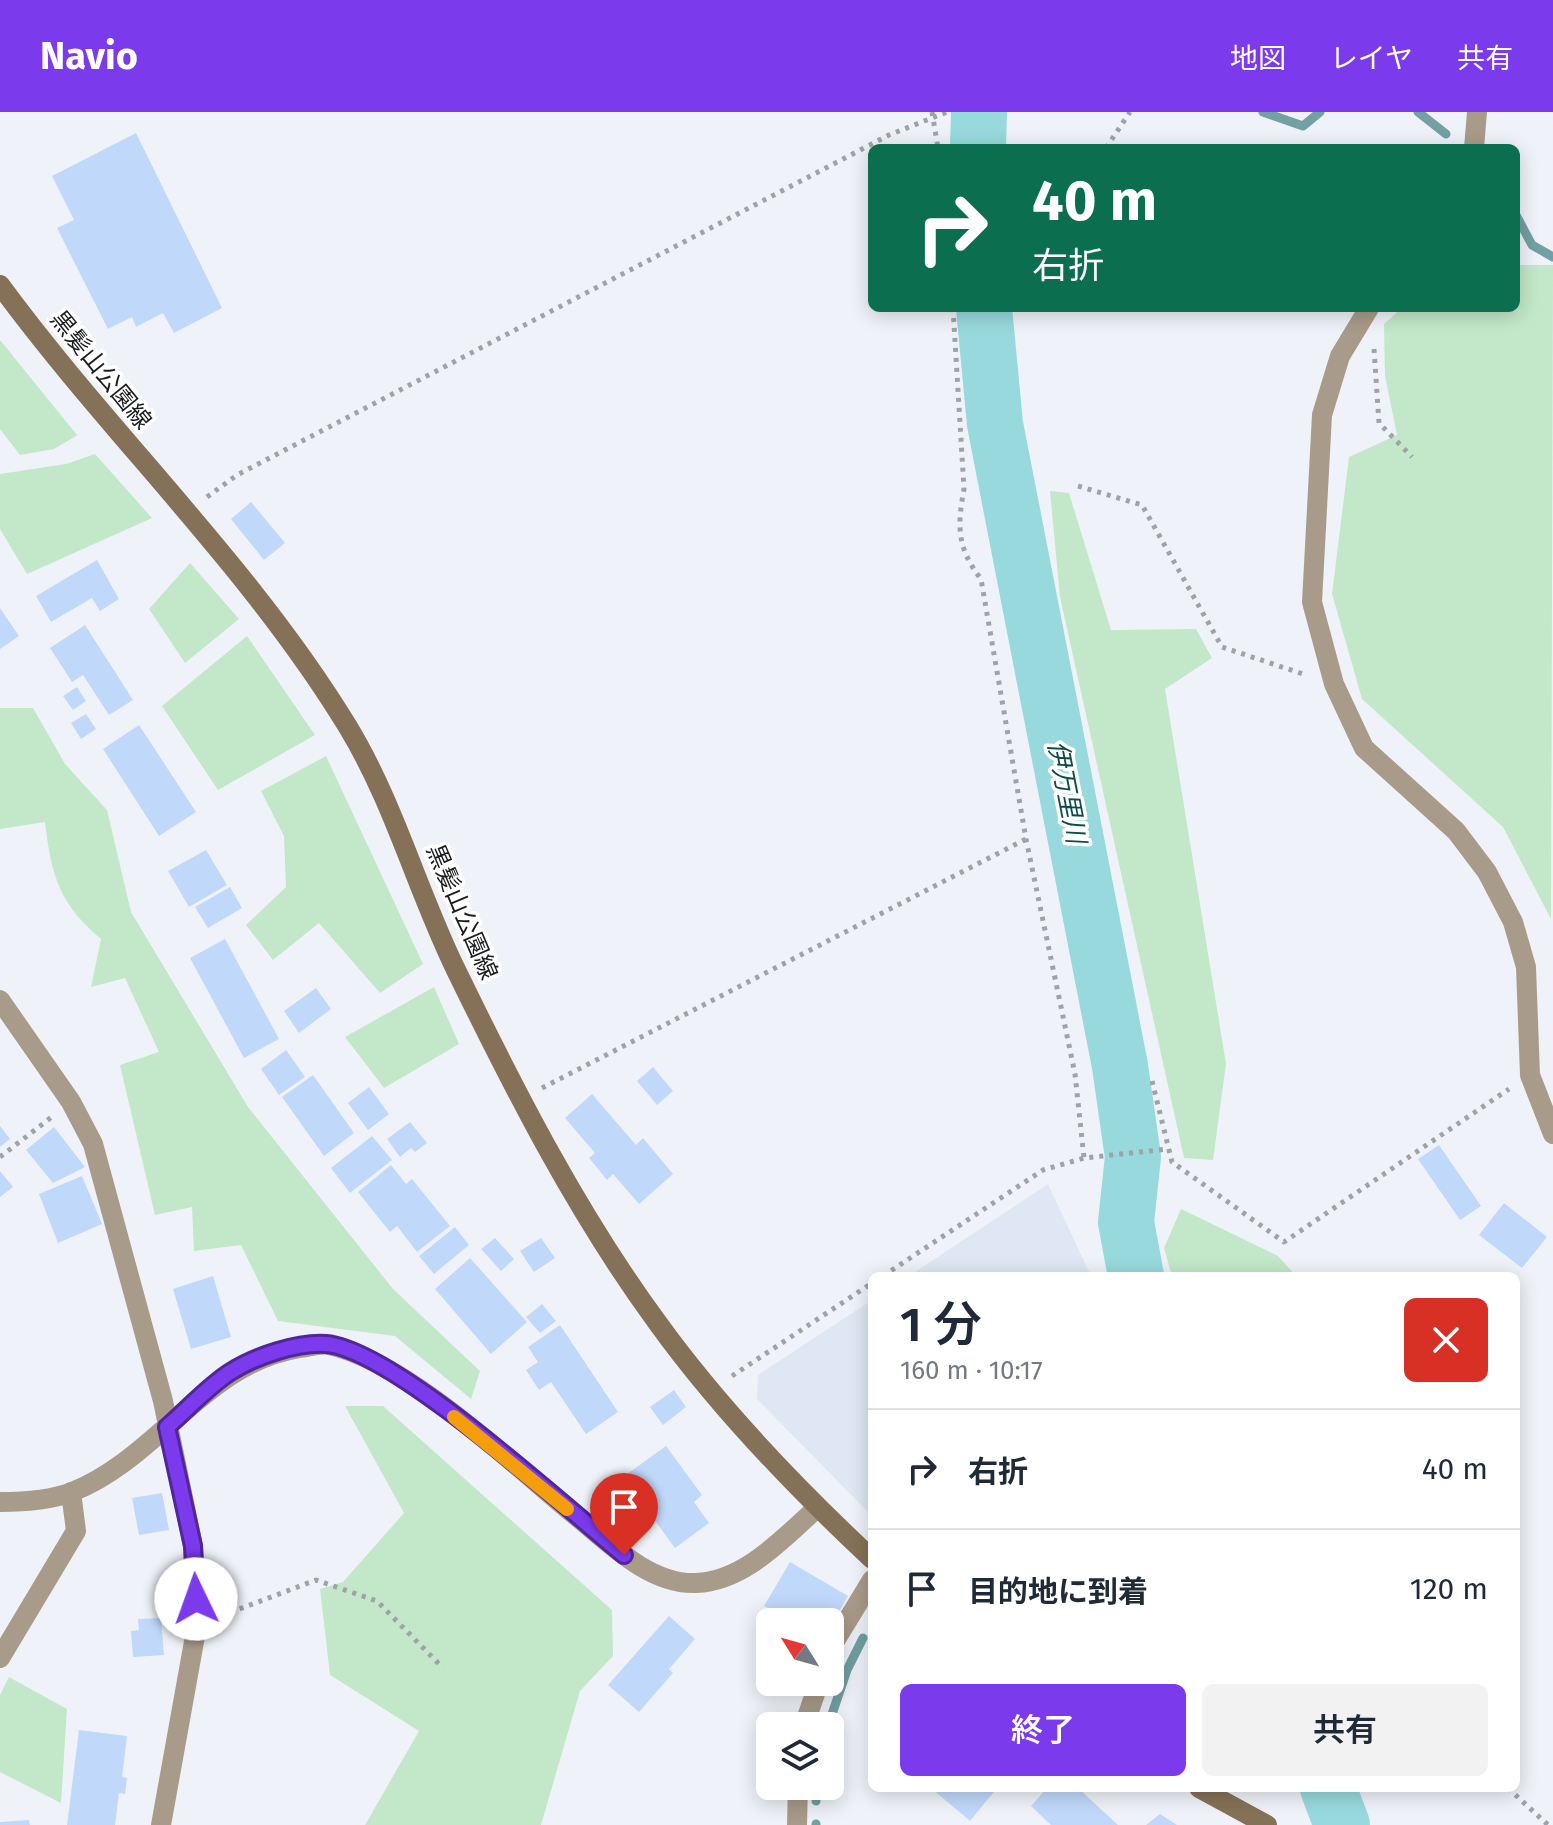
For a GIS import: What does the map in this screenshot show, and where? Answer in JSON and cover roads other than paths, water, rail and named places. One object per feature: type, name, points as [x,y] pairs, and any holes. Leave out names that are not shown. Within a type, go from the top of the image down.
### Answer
[{"type":"main road","name":"黒髪山公園線","points":[[1,288],[110,426],[188,511],[266,609],[349,728],[398,826],[453,963],[520,1099],[613,1258],[658,1324],[711,1390],[817,1508],[868,1555]]},
{"type":"main road","points":[[1206,1792],[1260,1823]]},
{"type":"street","points":[[1474,144],[1477,112]]},
{"type":"street","points":[[1367,312],[1340,356],[1322,415],[1312,602],[1334,684],[1364,748],[1456,831],[1487,872],[1513,922],[1526,967],[1530,1075],[1553,1134]]},
{"type":"street","points":[[0,1000],[71,1102],[93,1144],[167,1427],[193,1546],[197,1625],[161,1825]]},
{"type":"street","points":[[0,1502],[71,1492],[127,1461],[232,1371],[281,1351],[327,1344],[373,1360],[426,1394],[624,1555],[665,1579],[695,1583],[725,1576],[758,1560],[817,1508]]},
{"type":"street","points":[[0,1658],[76,1531],[71,1492]]},
{"type":"street","points":[[844,1626],[868,1587]]},
{"type":"street","points":[[797,1825],[798,1800]]},
{"type":"waterway","name":"伊万里川","points":[[978,144],[979,112]]},
{"type":"waterway","points":[[1263,112],[1303,126],[1320,112]]},
{"type":"waterway","points":[[1418,112],[1446,134]]},
{"type":"waterway","points":[[1520,222],[1532,245],[1553,257]]},
{"type":"waterway","name":"伊万里川","points":[[984,312],[995,424],[1120,1066],[1133,1157],[1126,1222],[1135,1272]]},
{"type":"waterway","points":[[833,1712],[847,1670],[863,1638]]},
{"type":"waterway","name":"伊万里川","points":[[1330,1792],[1342,1825]]}]
